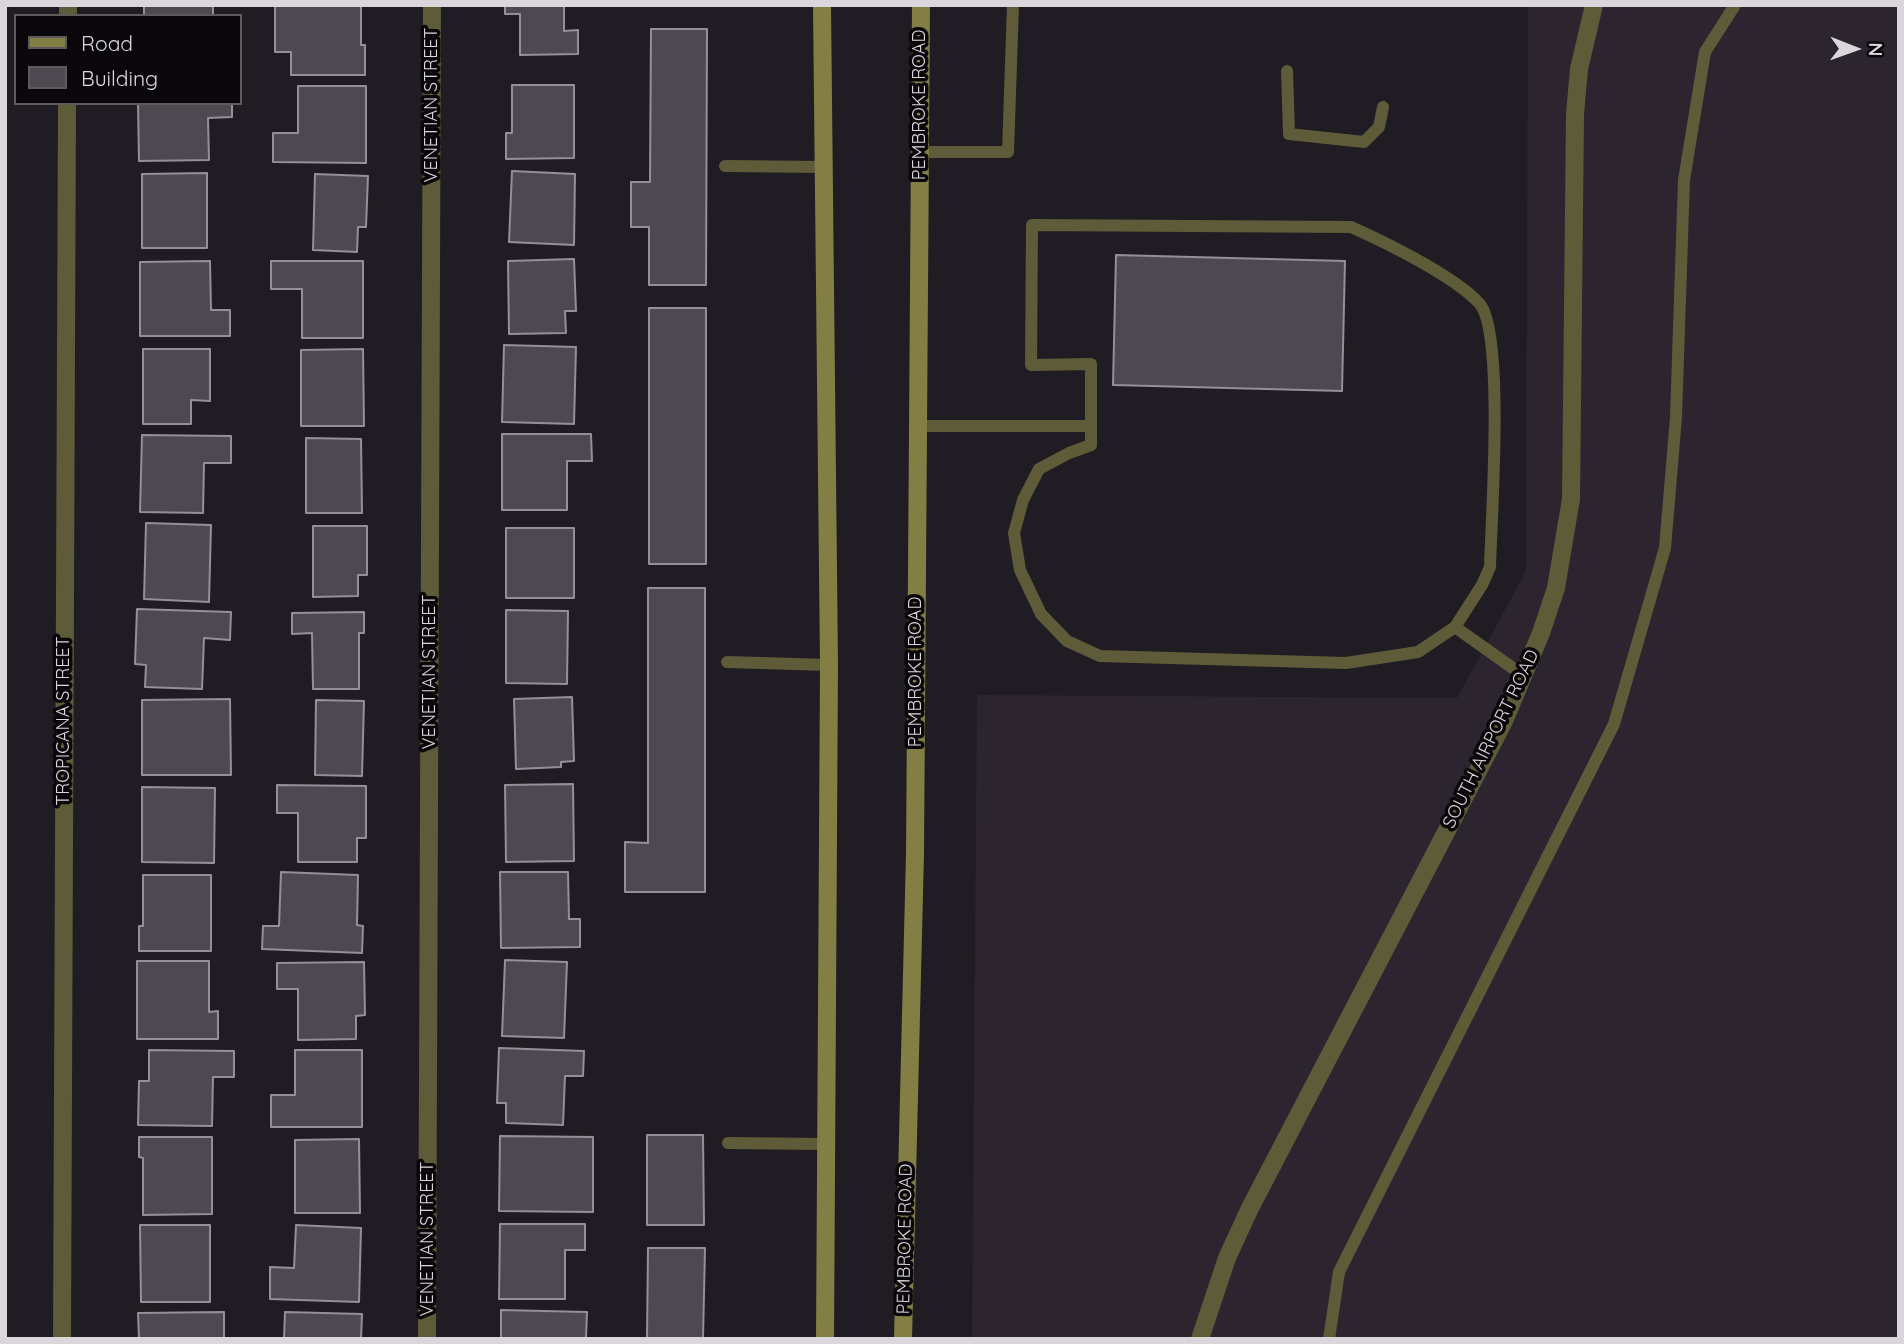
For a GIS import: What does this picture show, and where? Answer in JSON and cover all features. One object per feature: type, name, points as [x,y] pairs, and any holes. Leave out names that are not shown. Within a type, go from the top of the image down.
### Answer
[{"type":"main road","points":[[822,5],[829,665],[825,1339]]},
{"type":"main road","name":"PEMBROKE ROAD","points":[[903,1339],[915,853],[921,5]]},
{"type":"street","name":"VENETIAN STREET","points":[[427,1339],[432,5]]},
{"type":"street","name":"SOUTH AIRPORT ROAD","points":[[1200,1339],[1227,1258],[1250,1208],[1504,721],[1541,633],[1556,587],[1571,499],[1575,114],[1579,69],[1594,5]]},
{"type":"street","name":"TROPICANA STREET","points":[[62,1339],[67,105]]},
{"type":"lane","points":[[920,152],[1008,152],[1013,5]]},
{"type":"lane","points":[[1329,1339],[1339,1272],[1614,724],[1665,548],[1676,417],[1684,180],[1705,52],[1735,5]]},
{"type":"lane","points":[[1287,71],[1289,134],[1364,142],[1379,127],[1383,107]]},
{"type":"lane","points":[[725,166],[823,167]]},
{"type":"lane","points":[[1032,225],[1351,227],[1379,239],[1458,285],[1482,304],[1490,335],[1496,396],[1490,567],[1482,585],[1455,627],[1418,652],[1346,663],[1100,656],[1068,641],[1041,614],[1035,603],[1020,570],[1014,533],[1023,500],[1039,469],[1091,444],[1091,364],[1031,365],[1032,225]]},
{"type":"lane","points":[[918,426],[1090,426]]},
{"type":"lane","points":[[1455,627],[1524,676]]},
{"type":"lane","points":[[727,662],[829,665]]},
{"type":"lane","points":[[728,1143],[826,1144]]},
{"type":"shaded area","points":[[1528,5],[1899,5],[1899,1339],[972,1339],[977,695],[1457,698],[1526,571]]},
{"type":"building","points":[[144,5],[213,5],[213,14],[144,14]]},
{"type":"building","points":[[275,5],[361,5],[361,45],[365,45],[365,75],[291,75],[291,52],[275,52]]},
{"type":"building","points":[[505,5],[564,5],[564,31],[578,30],[578,54],[520,55],[520,14],[505,14]]},
{"type":"building","points":[[651,29],[707,29],[706,285],[649,285],[649,227],[631,227],[631,182],[650,182]]},
{"type":"building","points":[[512,85],[574,85],[574,158],[506,159],[506,133],[512,133]]},
{"type":"building","points":[[298,86],[366,86],[366,163],[273,162],[273,133],[298,133]]},
{"type":"building","points":[[138,105],[232,105],[232,117],[208,118],[209,160],[139,161]]},
{"type":"building","points":[[512,171],[575,174],[574,245],[509,242]]},
{"type":"building","points":[[207,173],[207,248],[142,248],[142,174]]},
{"type":"building","points":[[315,174],[368,176],[366,227],[358,227],[357,252],[313,250]]},
{"type":"building","points":[[1116,255],[1345,261],[1342,391],[1113,385]]},
{"type":"building","points":[[574,259],[576,311],[565,311],[566,333],[509,334],[508,261]]},
{"type":"building","points":[[210,261],[211,310],[230,310],[230,336],[140,336],[140,262]]},
{"type":"building","points":[[271,261],[363,261],[363,338],[302,338],[302,289],[271,289]]},
{"type":"building","points":[[649,308],[706,308],[706,564],[649,564]]},
{"type":"building","points":[[504,345],[576,347],[574,424],[502,422]]},
{"type":"building","points":[[143,349],[210,349],[210,401],[191,400],[191,424],[143,424]]},
{"type":"building","points":[[363,349],[364,426],[301,426],[301,350]]},
{"type":"building","points":[[502,434],[591,434],[592,461],[567,461],[567,510],[502,510]]},
{"type":"building","points":[[142,435],[231,436],[231,463],[204,463],[203,513],[140,512]]},
{"type":"building","points":[[306,438],[361,439],[362,513],[306,513]]},
{"type":"building","points":[[146,523],[211,525],[209,602],[144,599]]},
{"type":"building","points":[[313,526],[367,526],[367,575],[358,575],[358,596],[313,597]]},
{"type":"building","points":[[506,528],[574,528],[574,598],[506,598]]},
{"type":"building","points":[[648,588],[705,588],[705,892],[625,892],[625,842],[648,843]]},
{"type":"building","points":[[137,609],[231,612],[230,640],[204,638],[202,689],[145,687],[146,665],[135,664]]},
{"type":"building","points":[[506,610],[568,611],[567,684],[506,683]]},
{"type":"building","points":[[364,612],[364,633],[359,633],[359,689],[313,689],[312,633],[292,634],[292,613]]},
{"type":"building","points":[[572,697],[574,761],[561,762],[561,767],[516,769],[514,699]]},
{"type":"building","points":[[230,699],[231,775],[142,775],[142,700]]},
{"type":"building","points":[[316,700],[364,701],[362,776],[315,775]]},
{"type":"building","points":[[573,784],[574,861],[506,862],[505,785]]},
{"type":"building","points":[[277,785],[366,786],[366,838],[357,838],[357,862],[298,862],[298,813],[277,813]]},
{"type":"building","points":[[142,787],[215,788],[214,863],[142,862]]},
{"type":"building","points":[[281,872],[358,875],[357,925],[363,926],[362,953],[262,949],[263,926],[279,926]]},
{"type":"building","points":[[500,872],[568,872],[569,919],[580,919],[580,947],[501,948]]},
{"type":"building","points":[[143,875],[211,875],[211,951],[139,951],[139,926],[143,926]]},
{"type":"building","points":[[505,960],[567,962],[564,1038],[502,1036]]},
{"type":"building","points":[[137,961],[209,961],[209,1012],[218,1011],[218,1039],[137,1039]]},
{"type":"building","points":[[364,962],[365,1015],[356,1016],[356,1039],[298,1040],[298,989],[277,989],[277,963]]},
{"type":"building","points":[[499,1048],[584,1051],[583,1076],[565,1076],[563,1125],[506,1123],[506,1103],[497,1103]]},
{"type":"building","points":[[149,1050],[234,1051],[234,1077],[213,1077],[212,1126],[138,1125],[139,1081],[149,1081]]},
{"type":"building","points":[[295,1050],[362,1050],[362,1127],[271,1127],[271,1095],[295,1095]]},
{"type":"building","points":[[647,1135],[703,1135],[704,1225],[647,1225]]},
{"type":"building","points":[[500,1136],[593,1137],[593,1212],[499,1211]]},
{"type":"building","points":[[139,1137],[212,1137],[212,1214],[143,1215],[143,1158],[139,1157]]},
{"type":"building","points":[[359,1139],[360,1213],[295,1213],[295,1140]]},
{"type":"building","points":[[500,1224],[585,1224],[585,1250],[565,1250],[565,1299],[499,1299]]},
{"type":"building","points":[[140,1225],[210,1225],[210,1302],[141,1302]]},
{"type":"building","points":[[296,1225],[361,1228],[359,1302],[270,1299],[270,1267],[294,1268]]},
{"type":"building","points":[[648,1248],[705,1248],[703,1339],[647,1339]]},
{"type":"building","points":[[501,1310],[587,1312],[586,1338],[501,1339]]},
{"type":"building","points":[[224,1312],[224,1339],[139,1339],[138,1313]]},
{"type":"building","points":[[285,1312],[362,1314],[361,1339],[284,1339]]}]
